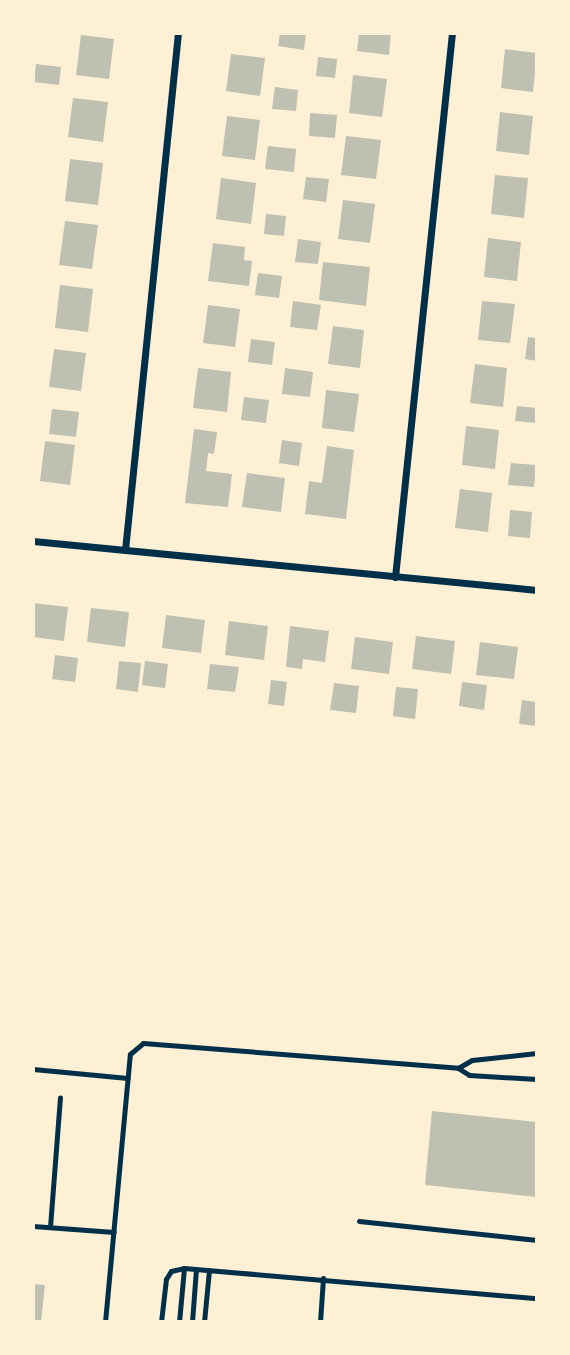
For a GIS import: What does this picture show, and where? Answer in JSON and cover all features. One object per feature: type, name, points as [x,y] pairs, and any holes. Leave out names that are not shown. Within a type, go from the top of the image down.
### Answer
[{"type":"street","points":[[125,550],[178,33]]},
{"type":"street","points":[[395,577],[452,33]]},
{"type":"street","points":[[33,541],[537,590]]},
{"type":"lane","points":[[105,1322],[130,1054],[143,1043],[458,1068],[468,1075],[537,1079]]},
{"type":"lane","points":[[458,1068],[472,1060],[537,1054]]},
{"type":"lane","points":[[33,1069],[128,1078]]},
{"type":"lane","points":[[50,1227],[60,1097]]},
{"type":"lane","points":[[359,1221],[537,1240]]},
{"type":"lane","points":[[33,1226],[114,1231]]},
{"type":"lane","points":[[179,1322],[184,1268]]},
{"type":"lane","points":[[161,1322],[166,1279],[171,1272],[184,1268],[537,1298]]},
{"type":"lane","points":[[192,1322],[197,1269]]},
{"type":"lane","points":[[204,1322],[209,1270]]},
{"type":"lane","points":[[320,1322],[323,1278]]},
{"type":"building","points":[[280,33],[306,33],[304,50],[278,46]]},
{"type":"building","points":[[359,33],[391,33],[389,55],[357,51]]},
{"type":"building","points":[[81,35],[114,39],[109,79],[76,75]]},
{"type":"building","points":[[505,49],[537,53],[533,92],[501,88]]},
{"type":"building","points":[[231,54],[265,58],[260,96],[226,91]]},
{"type":"building","points":[[318,57],[337,59],[335,78],[316,76]]},
{"type":"building","points":[[36,64],[61,67],[59,85],[34,82]]},
{"type":"building","points":[[353,75],[387,79],[382,117],[349,113]]},
{"type":"building","points":[[275,87],[298,90],[296,111],[272,109]]},
{"type":"building","points":[[73,98],[108,102],[103,142],[68,137]]},
{"type":"building","points":[[500,112],[533,116],[529,155],[496,151]]},
{"type":"building","points":[[310,113],[337,115],[335,138],[309,136]]},
{"type":"building","points":[[227,116],[260,120],[255,160],[222,156]]},
{"type":"building","points":[[346,136],[381,140],[376,179],[341,175]]},
{"type":"building","points":[[268,146],[296,149],[294,172],[265,169]]},
{"type":"building","points":[[70,159],[103,163],[98,205],[65,201]]},
{"type":"building","points":[[495,175],[528,178],[524,218],[491,214]]},
{"type":"building","points":[[306,177],[329,179],[326,202],[303,199]]},
{"type":"building","points":[[221,178],[256,183],[251,224],[216,219]]},
{"type":"building","points":[[343,200],[375,204],[370,243],[338,239]]},
{"type":"building","points":[[266,214],[286,216],[284,236],[264,234]]},
{"type":"building","points":[[65,221],[98,225],[92,269],[59,265]]},
{"type":"building","points":[[488,238],[521,242],[517,281],[484,277]]},
{"type":"building","points":[[298,239],[321,242],[318,264],[295,262]]},
{"type":"building","points":[[213,243],[245,247],[244,260],[252,261],[249,286],[208,281]]},
{"type":"building","points":[[323,262],[370,267],[366,306],[319,300]]},
{"type":"building","points":[[258,273],[282,276],[279,298],[255,295]]},
{"type":"building","points":[[60,285],[93,289],[88,332],[55,328]]},
{"type":"building","points":[[293,301],[321,305],[317,330],[290,327]]},
{"type":"building","points":[[482,301],[515,304],[510,343],[478,340]]},
{"type":"building","points":[[208,305],[240,309],[235,347],[203,343]]},
{"type":"building","points":[[333,326],[364,330],[360,368],[328,364]]},
{"type":"building","points":[[528,337],[537,338],[537,361],[525,359]]},
{"type":"building","points":[[251,339],[275,342],[272,365],[248,362]]},
{"type":"building","points":[[54,349],[86,353],[81,391],[49,387]]},
{"type":"building","points":[[475,364],[507,368],[503,407],[470,403]]},
{"type":"building","points":[[198,368],[231,372],[227,412],[193,408]]},
{"type":"building","points":[[285,368],[313,372],[310,397],[282,394]]},
{"type":"building","points":[[326,390],[359,394],[354,432],[322,428]]},
{"type":"building","points":[[244,397],[269,400],[266,423],[241,420]]},
{"type":"building","points":[[517,406],[537,408],[537,423],[515,421]]},
{"type":"building","points":[[52,409],[79,412],[76,437],[49,434]]},
{"type":"building","points":[[466,426],[499,430],[495,469],[462,465]]},
{"type":"building","points":[[194,429],[217,432],[214,454],[208,453],[206,471],[232,474],[228,507],[185,503]]},
{"type":"building","points":[[282,440],[302,443],[299,466],[279,463]]},
{"type":"building","points":[[45,441],[75,445],[70,485],[40,481]]},
{"type":"building","points":[[327,446],[354,450],[346,519],[305,514],[309,481],[322,483]]},
{"type":"building","points":[[511,463],[536,465],[534,487],[508,485]]},
{"type":"building","points":[[247,473],[285,478],[281,512],[242,507]]},
{"type":"building","points":[[460,489],[492,493],[488,532],[455,528]]},
{"type":"building","points":[[510,510],[532,512],[530,538],[508,536]]},
{"type":"building","points":[[33,603],[68,607],[64,641],[33,637]]},
{"type":"building","points":[[91,608],[129,612],[125,647],[87,642]]},
{"type":"building","points":[[166,615],[205,620],[201,653],[162,648]]},
{"type":"building","points":[[229,621],[268,626],[264,660],[225,655]]},
{"type":"building","points":[[290,626],[329,631],[325,662],[303,659],[302,669],[286,667]]},
{"type":"building","points":[[416,636],[455,641],[451,674],[412,669]]},
{"type":"building","points":[[355,637],[393,642],[389,674],[351,669]]},
{"type":"building","points":[[480,642],[518,647],[514,679],[476,675]]},
{"type":"building","points":[[55,655],[78,658],[75,682],[52,679]]},
{"type":"building","points":[[119,661],[141,663],[138,692],[116,689]]},
{"type":"building","points":[[145,661],[168,664],[165,688],[142,685]]},
{"type":"building","points":[[210,664],[239,667],[235,692],[207,689]]},
{"type":"building","points":[[271,680],[287,682],[284,706],[268,704]]},
{"type":"building","points":[[462,682],[487,685],[484,710],[459,706]]},
{"type":"building","points":[[334,683],[359,686],[356,713],[330,710]]},
{"type":"building","points":[[396,687],[418,689],[415,719],[393,716]]},
{"type":"building","points":[[522,700],[537,702],[537,726],[519,724]]},
{"type":"building","points":[[432,1111],[537,1122],[537,1197],[425,1185]]},
{"type":"building","points":[[33,1284],[45,1285],[41,1322],[33,1322]]}]
